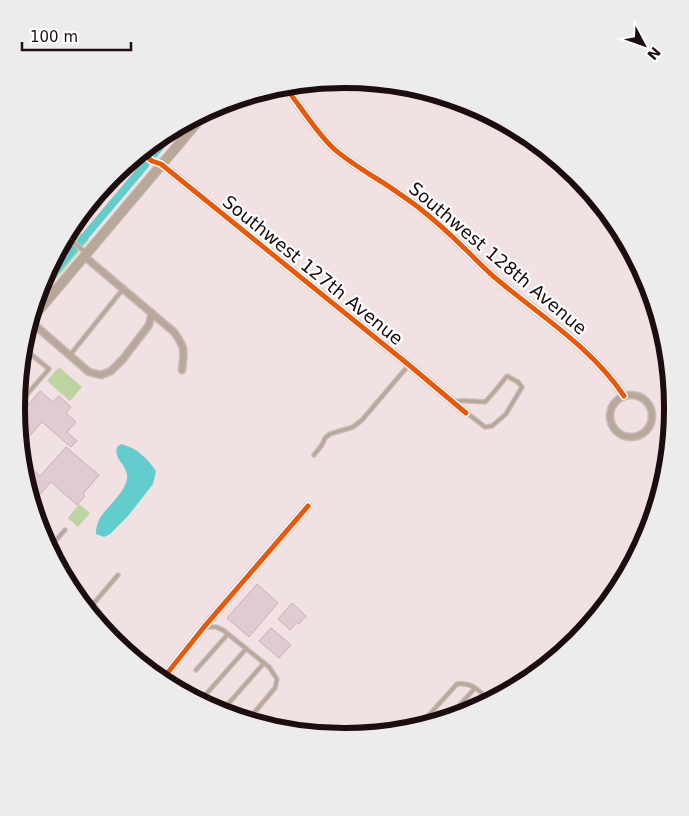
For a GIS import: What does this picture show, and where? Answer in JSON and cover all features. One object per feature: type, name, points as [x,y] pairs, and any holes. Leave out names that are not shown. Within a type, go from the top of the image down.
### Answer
[{"type":"street","name":"Southwest 128th Avenue","points":[[290,93],[316,129],[332,147],[350,162],[389,186],[418,207],[450,234],[494,278],[556,326],[586,353],[611,379],[624,396]]},
{"type":"street","points":[[41,308],[194,126]]},
{"type":"street","name":"Southwest 127th Avenue","points":[[147,157],[161,164],[466,413]]},
{"type":"street","points":[[85,255],[174,332],[183,345],[182,370]]},
{"type":"street","points":[[36,326],[89,372],[100,375],[111,371],[123,359],[149,325],[152,313]]},
{"type":"street","points":[[624,396],[642,397],[650,406],[652,412],[651,424],[648,430],[642,434],[629,437],[622,435],[612,425],[610,412],[613,405],[624,396]]},
{"type":"street","points":[[167,674],[204,627],[308,506]]},
{"type":"lane","points":[[72,242],[85,255]]},
{"type":"lane","points":[[70,355],[124,288]]},
{"type":"lane","points":[[26,397],[49,369],[30,353]]},
{"type":"lane","points":[[314,455],[325,438],[330,434],[353,428],[362,420],[409,365]]},
{"type":"lane","points":[[453,402],[459,400],[485,402],[507,376],[518,382],[522,387],[506,414],[492,426],[485,427],[466,413]]},
{"type":"lane","points":[[54,541],[64,530]]},
{"type":"lane","points":[[93,604],[118,575]]},
{"type":"lane","points":[[204,627],[216,627],[223,630],[274,673],[277,679],[275,688],[253,714]]},
{"type":"lane","points":[[196,670],[228,634]]},
{"type":"lane","points":[[205,696],[246,649]]},
{"type":"lane","points":[[227,705],[264,663]]},
{"type":"lane","points":[[427,717],[457,684],[465,683],[484,696]]},
{"type":"lane","points":[[458,706],[475,688]]},
{"type":"green space","points":[[78,231],[89,240],[48,288]]},
{"type":"green space","points":[[59,367],[82,387],[70,401],[47,381]]},
{"type":"green space","points":[[79,504],[90,513],[78,527],[68,518]]},
{"type":"water","points":[[121,444],[141,454],[156,471],[153,484],[128,516],[110,534],[104,537],[96,534],[99,520],[121,492],[127,479],[126,470],[116,452],[117,447]]},
{"type":"building","points":[[40,391],[53,402],[59,396],[71,407],[66,413],[76,422],[67,432],[77,441],[71,447],[42,422],[27,439],[25,409]]},
{"type":"building","points":[[66,447],[99,475],[83,494],[85,496],[77,505],[51,482],[38,497],[31,468],[40,476]]},
{"type":"building","points":[[257,584],[278,603],[249,637],[227,618]]},
{"type":"building","points":[[292,603],[306,616],[290,630],[278,619]]},
{"type":"building","points":[[271,628],[291,645],[279,658],[259,641]]},
{"type":"waterway","points":[[154,154],[159,148]]},
{"type":"waterway","points":[[81,241],[145,165],[141,162]]},
{"type":"waterway","points":[[57,270],[73,250]]},
{"type":"cycle path","points":[[290,94],[318,132],[336,150],[407,199],[435,221],[494,277],[582,348],[624,396]]},
{"type":"cycle path","points":[[147,157],[161,164],[466,413]]},
{"type":"cycle path","points":[[167,674],[204,627],[308,506]]}]
